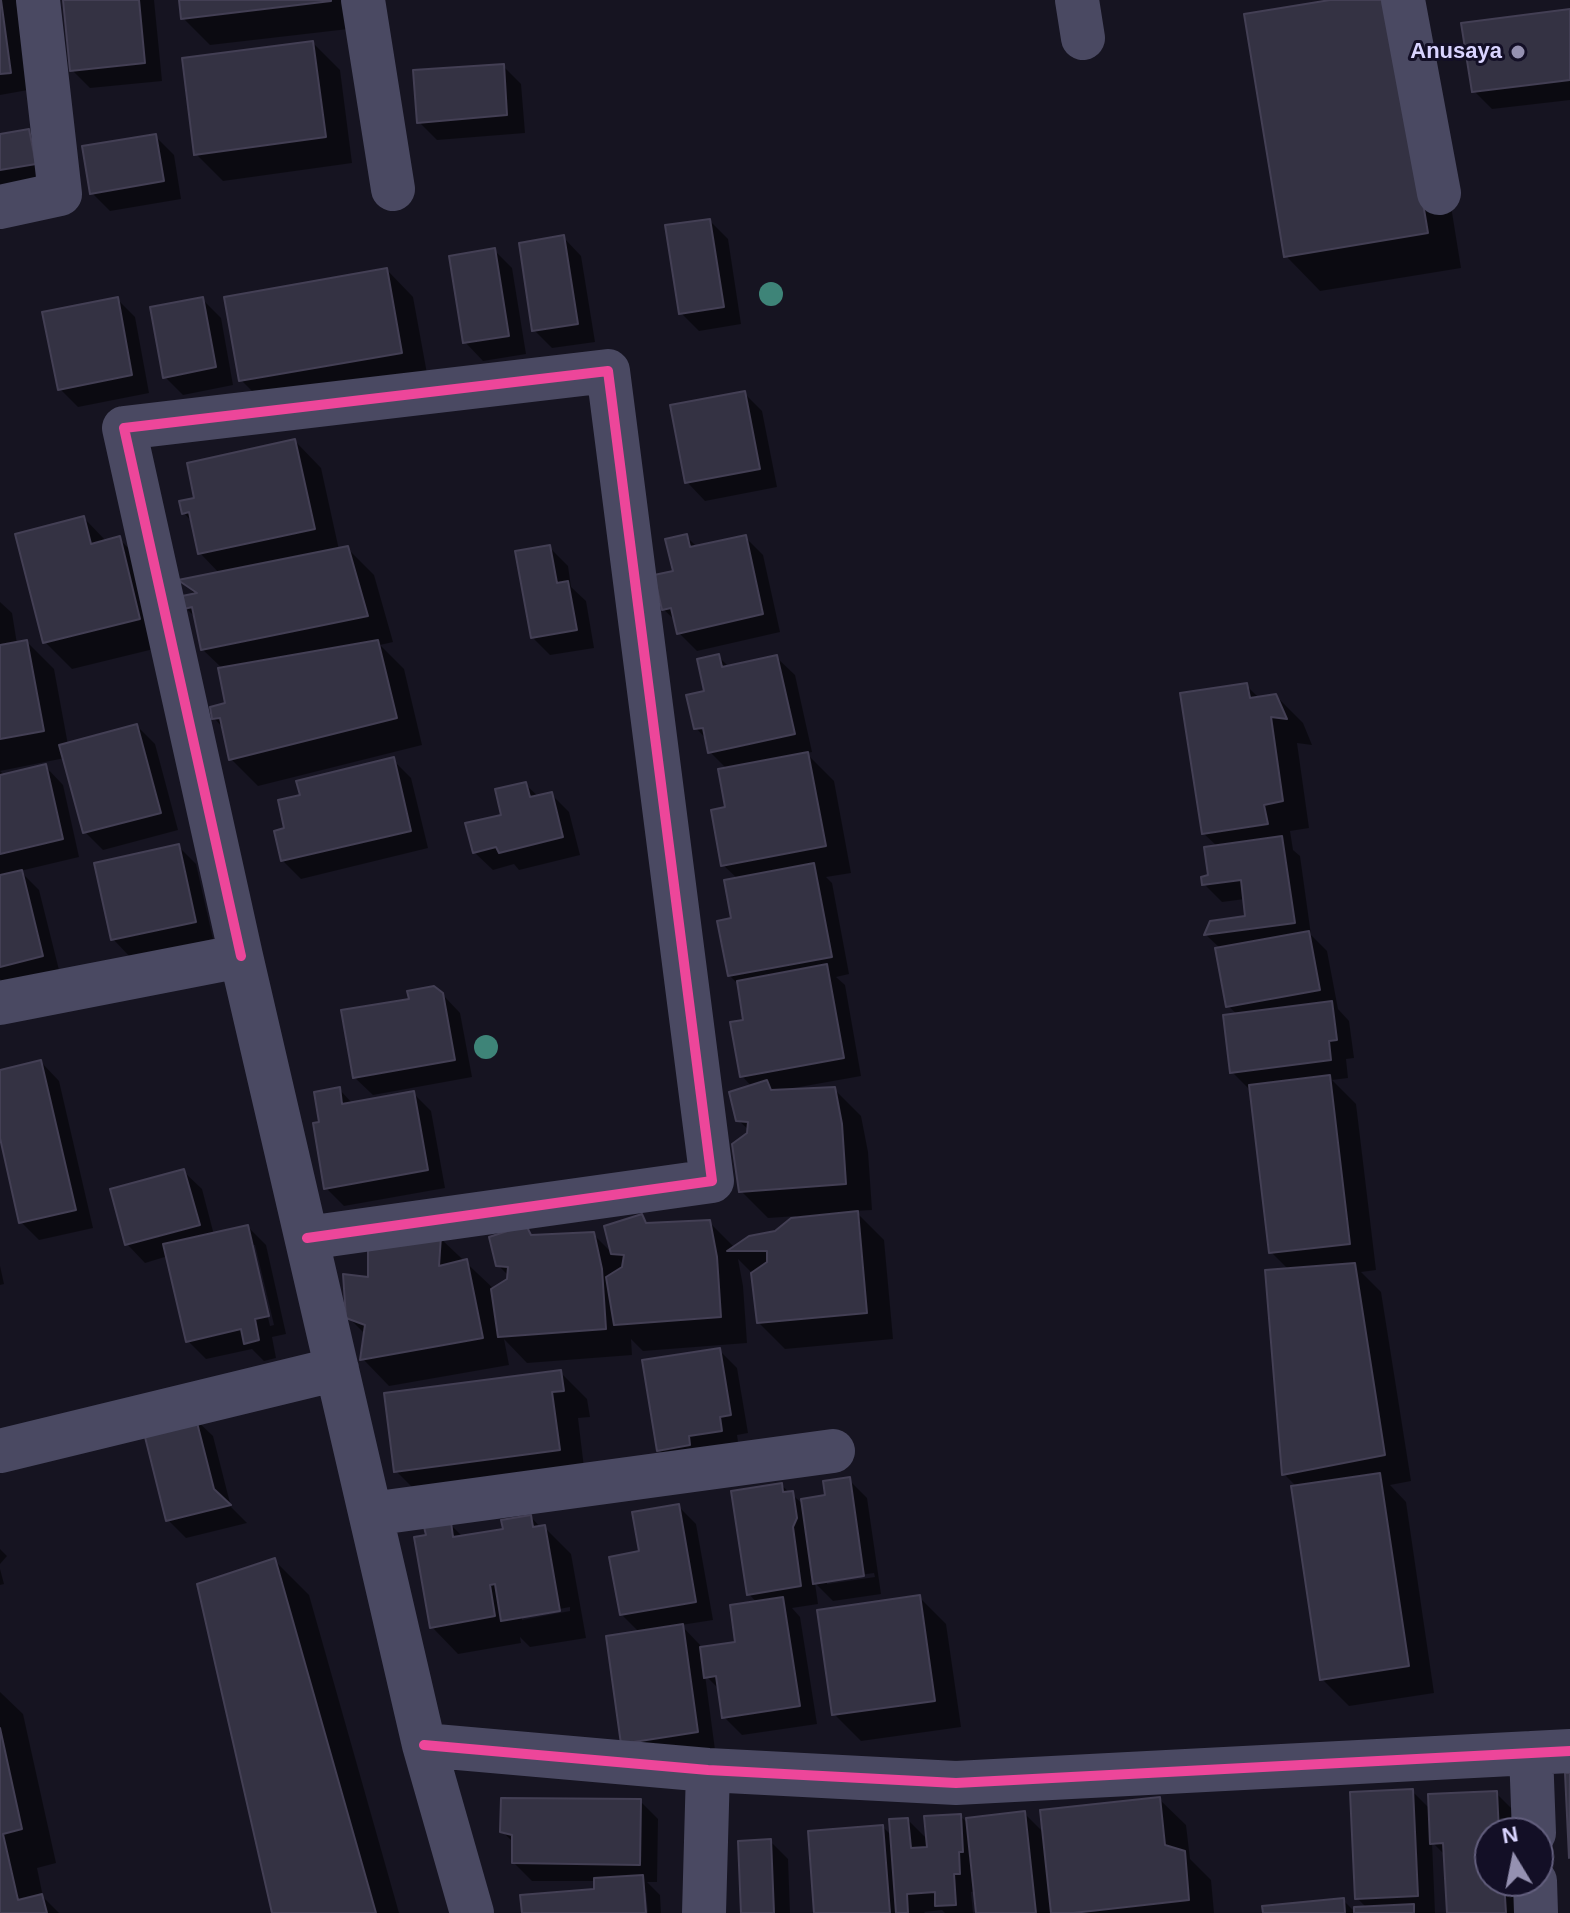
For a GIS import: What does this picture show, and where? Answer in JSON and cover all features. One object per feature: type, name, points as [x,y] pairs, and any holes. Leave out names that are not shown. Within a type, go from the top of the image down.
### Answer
[{"type":"street","points":[[0,207],[60,194],[38,0]]},
{"type":"street","points":[[363,0],[393,189]]},
{"type":"street","points":[[1403,0],[1439,193]]},
{"type":"street","points":[[307,1238],[712,1181],[608,371],[124,428],[241,956],[424,1745],[472,1913]]},
{"type":"street","points":[[0,1003],[241,956]]},
{"type":"street","points":[[0,1451],[337,1369]]},
{"type":"street","points":[[371,1514],[833,1451]]},
{"type":"street","points":[[424,1745],[708,1770],[956,1783],[1551,1752],[1537,1817]]},
{"type":"street","points":[[704,1913],[708,1770]]},
{"type":"building","points":[[0,0],[11,73],[0,74]]},
{"type":"building","points":[[63,0],[139,0],[145,63],[70,71]]},
{"type":"building","points":[[179,0],[331,0],[331,1],[181,19]]},
{"type":"building","points":[[1330,0],[1389,0],[1428,233],[1284,257],[1244,14]]},
{"type":"building","name":"Anusaya","points":[[1570,9],[1570,80],[1472,92],[1461,23]]},
{"type":"building","points":[[313,41],[326,137],[194,155],[182,58]]},
{"type":"building","points":[[504,64],[507,115],[417,123],[413,70]]},
{"type":"building","points":[[29,129],[36,164],[0,170],[0,134]]},
{"type":"building","points":[[156,134],[164,181],[90,194],[82,146]]},
{"type":"building","points":[[710,219],[724,307],[679,314],[665,225]]},
{"type":"building","points":[[564,235],[578,324],[532,331],[519,243]]},
{"type":"building","points":[[495,248],[509,336],[463,343],[449,256]]},
{"type":"building","points":[[387,268],[402,353],[239,381],[224,297]]},
{"type":"building","points":[[118,297],[132,375],[58,390],[42,312]]},
{"type":"building","points":[[203,297],[216,367],[163,378],[150,307]]},
{"type":"building","points":[[745,391],[760,469],[685,483],[670,405]]},
{"type":"building","points":[[295,439],[315,529],[198,554],[189,512],[182,514],[179,501],[194,498],[187,463]]},
{"type":"building","points":[[84,516],[91,544],[120,536],[140,619],[43,643],[15,534]]},
{"type":"building","points":[[687,534],[690,547],[746,535],[763,614],[677,634],[671,608],[662,610],[654,575],[673,571],[665,539]]},
{"type":"building","points":[[550,545],[557,583],[568,581],[577,630],[531,638],[515,551]]},
{"type":"building","points":[[348,546],[368,616],[201,650],[192,607],[184,609],[182,596],[197,593],[178,580]]},
{"type":"building","points":[[27,640],[44,731],[0,739],[0,645]]},
{"type":"building","points":[[378,640],[397,718],[229,760],[220,718],[212,719],[210,707],[225,703],[218,668]]},
{"type":"building","points":[[719,654],[722,667],[777,655],[795,734],[708,753],[703,728],[694,729],[686,695],[704,691],[697,659]]},
{"type":"building","points":[[1247,683],[1250,698],[1276,694],[1287,719],[1271,717],[1283,801],[1264,805],[1268,824],[1202,834],[1180,693]]},
{"type":"building","points":[[137,724],[161,813],[83,833],[59,745]]},
{"type":"building","points":[[808,752],[826,846],[721,866],[711,810],[725,807],[718,769]]},
{"type":"building","points":[[394,757],[411,831],[281,861],[274,831],[284,828],[278,800],[300,795],[296,781]]},
{"type":"building","points":[[46,764],[63,839],[0,854],[0,775]]},
{"type":"building","points":[[526,782],[530,797],[552,792],[563,837],[499,853],[496,847],[473,853],[465,823],[501,815],[495,789]]},
{"type":"building","points":[[1282,836],[1295,923],[1204,935],[1210,921],[1245,916],[1241,880],[1202,885],[1201,877],[1208,875],[1204,847]]},
{"type":"building","points":[[179,844],[196,922],[111,940],[94,863]]},
{"type":"building","points":[[814,863],[832,957],[728,976],[717,921],[731,918],[724,880]]},
{"type":"building","points":[[22,870],[43,956],[0,967],[0,875]]},
{"type":"building","points":[[1309,931],[1320,990],[1226,1007],[1215,948]]},
{"type":"building","points":[[827,964],[844,1058],[740,1077],[730,1022],[743,1020],[737,981]]},
{"type":"building","points":[[434,986],[443,993],[455,1060],[353,1078],[341,1010],[409,999],[407,991]]},
{"type":"building","points":[[1332,1001],[1337,1040],[1329,1041],[1331,1060],[1230,1073],[1223,1015]]},
{"type":"building","points":[[41,1060],[76,1210],[19,1223],[0,1138],[0,1070]]},
{"type":"building","points":[[1330,1075],[1350,1244],[1269,1253],[1249,1085]]},
{"type":"building","points":[[767,1080],[771,1090],[835,1087],[842,1124],[846,1184],[739,1192],[732,1144],[747,1133],[748,1122],[736,1121],[729,1092]]},
{"type":"building","points":[[340,1087],[342,1104],[414,1091],[428,1170],[324,1189],[313,1123],[319,1122],[314,1092]]},
{"type":"building","points":[[184,1169],[200,1225],[125,1245],[110,1189]]},
{"type":"building","points":[[858,1211],[867,1313],[757,1323],[751,1273],[767,1262],[767,1251],[727,1251],[749,1236],[775,1231],[791,1218]]},
{"type":"building","points":[[642,1214],[646,1223],[710,1220],[717,1257],[721,1317],[614,1325],[606,1277],[622,1267],[624,1255],[611,1254],[604,1226]]},
{"type":"building","points":[[248,1225],[269,1316],[255,1319],[259,1340],[244,1344],[241,1329],[186,1342],[163,1244]]},
{"type":"building","points":[[526,1225],[531,1235],[594,1232],[602,1269],[606,1329],[498,1337],[491,1289],[507,1279],[508,1267],[496,1266],[489,1237]]},
{"type":"building","points":[[441,1236],[439,1266],[467,1259],[483,1338],[360,1360],[365,1325],[346,1318],[343,1274],[368,1277],[368,1243]]},
{"type":"building","points":[[1355,1263],[1385,1455],[1282,1475],[1265,1270]]},
{"type":"building","points":[[720,1348],[731,1415],[720,1417],[722,1431],[689,1436],[690,1445],[657,1451],[642,1360]]},
{"type":"building","points":[[561,1370],[564,1391],[552,1392],[560,1450],[394,1472],[384,1393]]},
{"type":"building","points":[[195,1415],[214,1489],[231,1505],[166,1521],[143,1429]]},
{"type":"building","points":[[1380,1473],[1409,1666],[1320,1680],[1291,1486]]},
{"type":"building","points":[[850,1477],[864,1576],[813,1584],[801,1499],[825,1495],[823,1481]]},
{"type":"building","points":[[782,1483],[783,1492],[793,1491],[797,1518],[793,1527],[801,1586],[747,1595],[731,1491]]},
{"type":"building","points":[[679,1504],[696,1602],[620,1615],[609,1557],[639,1551],[632,1512]]},
{"type":"building","points":[[531,1515],[533,1527],[545,1525],[560,1611],[501,1621],[495,1584],[490,1585],[495,1616],[430,1628],[414,1537],[426,1535],[424,1527],[451,1522],[453,1537],[503,1529],[501,1520]]},
{"type":"building","points":[[275,1558],[376,1913],[272,1913],[197,1584]]},
{"type":"building","points":[[920,1595],[935,1701],[832,1715],[817,1610]]},
{"type":"building","points":[[783,1597],[800,1706],[722,1718],[716,1676],[704,1678],[700,1647],[735,1642],[730,1605]]},
{"type":"building","points":[[683,1624],[698,1732],[621,1744],[606,1636]]},
{"type":"building","points":[[0,1728],[22,1829],[3,1834],[18,1900],[42,1894],[47,1913],[0,1913]]},
{"type":"building","points":[[1565,1773],[1570,1773],[1569,1858]]},
{"type":"building","points":[[1413,1789],[1418,1896],[1355,1899],[1350,1792]]},
{"type":"building","points":[[1497,1791],[1498,1817],[1474,1817],[1474,1897],[1505,1897],[1506,1913],[1447,1913],[1443,1843],[1430,1844],[1428,1794]]},
{"type":"building","points":[[1160,1797],[1165,1845],[1185,1851],[1189,1900],[1051,1913],[1040,1810]]},
{"type":"building","points":[[501,1798],[641,1799],[640,1865],[512,1863],[512,1835],[500,1832]]},
{"type":"building","points":[[1025,1811],[1036,1913],[976,1913],[966,1818]]},
{"type":"building","points":[[961,1814],[963,1852],[959,1852],[960,1874],[954,1874],[956,1905],[935,1906],[935,1892],[907,1894],[908,1913],[896,1913],[889,1819],[908,1818],[911,1848],[927,1847],[924,1816]]},
{"type":"building","points":[[883,1825],[890,1913],[814,1913],[808,1831]]},
{"type":"building","points":[[771,1839],[774,1913],[741,1913],[738,1841]]},
{"type":"building","points":[[643,1875],[646,1913],[522,1913],[520,1895],[594,1889],[594,1878]]},
{"type":"building","points":[[1344,1898],[1345,1913],[1263,1913],[1262,1906]]},
{"type":"building","points":[[1414,1904],[1414,1913],[1354,1913],[1354,1907]]},
{"type":"cycle path","points":[[241,956],[124,428],[608,371],[712,1181],[307,1238]]},
{"type":"cycle path","points":[[424,1745],[708,1770],[956,1783],[1570,1751]]},
{"type":"place","name":"Anusaya","points":[[1518,52]]}]
